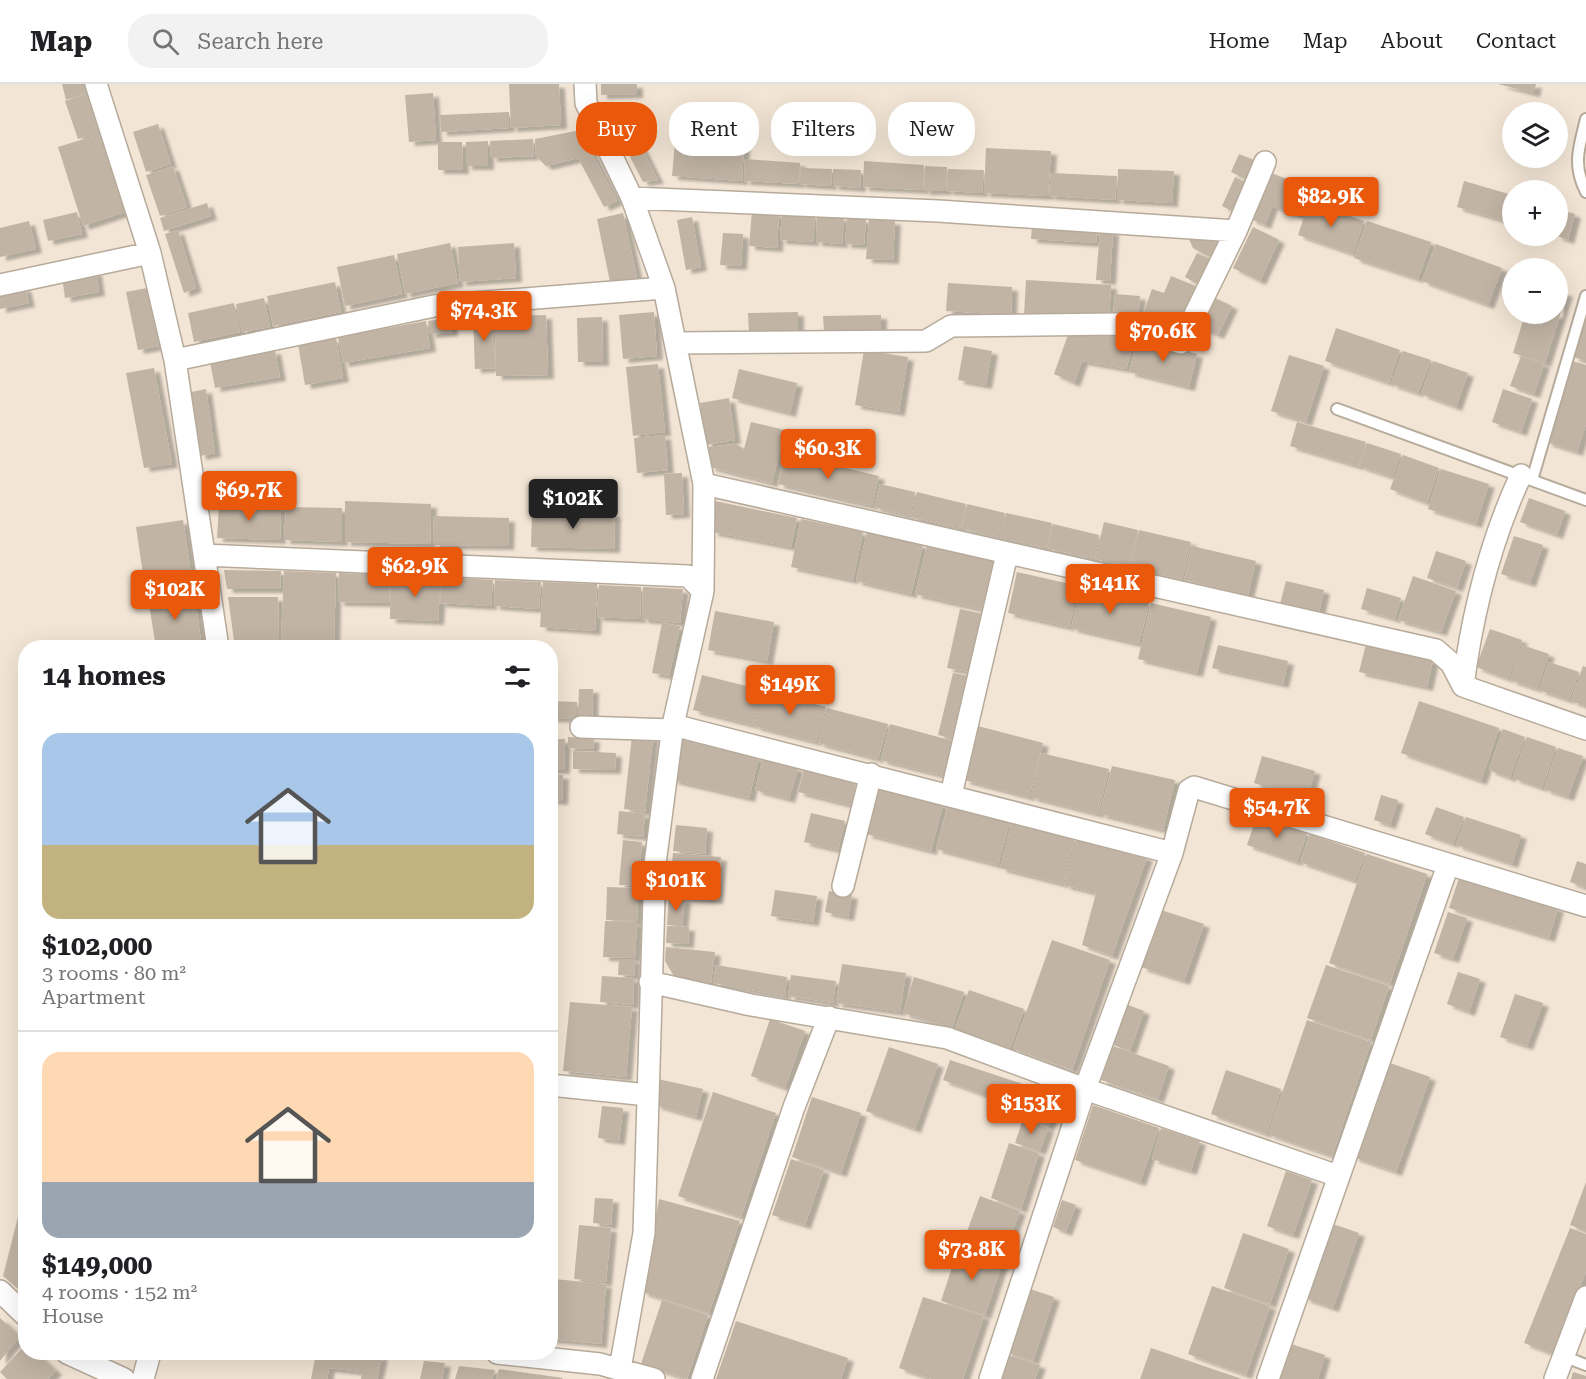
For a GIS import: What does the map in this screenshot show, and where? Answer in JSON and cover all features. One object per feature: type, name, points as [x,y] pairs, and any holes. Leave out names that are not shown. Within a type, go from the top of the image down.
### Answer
[{"type":"street","points":[[96,84],[150,253],[175,360],[217,640]]},
{"type":"street","points":[[585,84],[586,103],[632,198],[664,288],[704,484],[703,591],[672,728],[656,864],[650,982],[644,1233],[620,1369]]},
{"type":"street","points":[[676,343],[926,341],[951,326],[1117,324],[1181,343],[1236,231],[1265,162]]},
{"type":"street","points":[[632,198],[938,211],[1236,231]]},
{"type":"street","points":[[0,285],[150,253]]},
{"type":"street","points":[[175,360],[434,306],[664,288]]},
{"type":"street","points":[[1463,686],[1467,656],[1488,569],[1526,478]]},
{"type":"street","points":[[704,484],[1436,650],[1451,663],[1463,686],[1586,729]]},
{"type":"street","points":[[951,795],[1007,554]]},
{"type":"street","points":[[204,555],[688,576],[703,591]]},
{"type":"street","points":[[581,727],[672,728],[871,774],[1172,853]]},
{"type":"street","points":[[843,886],[871,774]]},
{"type":"street","points":[[990,1379],[1085,1089],[1172,853],[1189,790],[1194,787],[1586,906]]},
{"type":"street","points":[[1268,1379],[1448,865]]},
{"type":"street","points":[[650,982],[751,1005],[947,1038],[1085,1089],[1338,1176]]},
{"type":"street","points":[[702,1379],[794,1107],[829,1017]]},
{"type":"street","points":[[558,1086],[648,1095]]},
{"type":"street","points":[[0,1291],[18,1308]]},
{"type":"street","points":[[1556,1379],[1586,1297]]},
{"type":"street","points":[[82,1360],[124,1379]]},
{"type":"street","points":[[143,1379],[148,1360]]},
{"type":"street","points":[[551,1360],[620,1369],[652,1379]]},
{"type":"lane","points":[[1586,119],[1576,161],[1579,177],[1586,192]]},
{"type":"lane","points":[[1526,478],[1586,296]]},
{"type":"lane","points":[[1337,409],[1586,500]]},
{"type":"lane","points":[[1563,1356],[1586,1365]]},
{"type":"building","points":[[62,84],[84,84],[87,93],[66,100]]},
{"type":"building","points":[[509,84],[559,84],[561,125],[511,128]]},
{"type":"building","points":[[601,84],[637,84],[637,94],[601,95]]},
{"type":"building","points":[[1498,84],[1536,84],[1534,93]]},
{"type":"building","points":[[433,93],[436,140],[409,142],[405,95]]},
{"type":"building","points":[[87,94],[100,132],[78,139],[65,101]]},
{"type":"building","points":[[509,112],[509,128],[441,132],[440,115]]},
{"type":"building","points":[[158,124],[171,164],[146,172],[133,132]]},
{"type":"building","points":[[576,131],[576,156],[594,156],[617,201],[604,207],[578,158],[546,166],[536,156],[535,139]]},
{"type":"building","points":[[100,134],[125,212],[83,226],[58,147]]},
{"type":"building","points":[[533,139],[534,156],[491,158],[490,141]]},
{"type":"building","points":[[488,141],[488,166],[466,166],[466,142]]},
{"type":"building","points":[[438,142],[462,142],[463,170],[438,170]]},
{"type":"building","points":[[986,148],[1051,151],[1048,196],[984,193]]},
{"type":"building","points":[[1239,154],[1254,160],[1246,179],[1231,172]]},
{"type":"building","points":[[630,156],[646,156],[658,180],[643,182]]},
{"type":"building","points":[[674,156],[743,156],[742,181],[672,176]]},
{"type":"building","points":[[745,159],[800,163],[799,184],[744,181]]},
{"type":"building","points":[[864,161],[924,165],[923,190],[863,187]]},
{"type":"building","points":[[173,166],[187,207],[160,216],[146,175]]},
{"type":"building","points":[[925,166],[947,167],[946,191],[924,191]]},
{"type":"building","points":[[801,168],[832,169],[831,186],[800,184]]},
{"type":"building","points":[[833,169],[861,170],[860,188],[833,186]]},
{"type":"building","points":[[948,169],[984,170],[982,193],[947,191]]},
{"type":"building","points":[[1118,169],[1174,171],[1172,203],[1117,200]]},
{"type":"building","points":[[1266,171],[1310,188],[1300,216],[1272,206],[1265,225],[1250,219]]},
{"type":"building","points":[[1051,173],[1117,176],[1115,200],[1049,196]]},
{"type":"building","points":[[1235,177],[1245,182],[1232,211],[1222,206]]},
{"type":"building","points":[[1464,181],[1502,192],[1502,220],[1457,207]]},
{"type":"building","points":[[1309,202],[1364,221],[1353,254],[1298,235]]},
{"type":"building","points":[[207,203],[211,216],[164,231],[160,218]]},
{"type":"building","points":[[752,211],[779,213],[777,248],[749,246]]},
{"type":"building","points":[[77,212],[82,234],[48,241],[43,220]]},
{"type":"building","points":[[1568,212],[1575,214],[1568,240]]},
{"type":"building","points":[[623,213],[637,278],[610,282],[597,219]]},
{"type":"building","points":[[782,213],[815,215],[813,242],[780,240]]},
{"type":"building","points":[[817,216],[844,217],[842,244],[816,242]]},
{"type":"building","points":[[692,217],[701,267],[686,270],[677,220]]},
{"type":"building","points":[[847,218],[866,219],[864,245],[845,244]]},
{"type":"building","points":[[869,219],[895,221],[893,260],[866,259]]},
{"type":"building","points":[[29,221],[36,249],[0,257],[0,228]]},
{"type":"building","points":[[1367,221],[1431,242],[1418,279],[1354,258]]},
{"type":"building","points":[[1032,226],[1097,230],[1096,243],[1031,239]]},
{"type":"building","points":[[1253,227],[1279,240],[1260,281],[1233,268]]},
{"type":"building","points":[[178,230],[196,288],[184,293],[165,234]]},
{"type":"building","points":[[1100,230],[1113,231],[1110,281],[1096,280]]},
{"type":"building","points":[[723,233],[743,234],[741,266],[720,265]]},
{"type":"building","points":[[1188,237],[1222,238],[1212,258],[1193,248]]},
{"type":"building","points":[[450,243],[458,283],[405,294],[397,254]]},
{"type":"building","points":[[514,243],[516,278],[460,282],[458,247]]},
{"type":"building","points":[[1436,244],[1502,268],[1488,305],[1422,281]]},
{"type":"building","points":[[1197,253],[1212,260],[1199,285],[1185,277]]},
{"type":"building","points":[[394,255],[402,294],[345,306],[337,267]]},
{"type":"building","points":[[96,271],[99,292],[65,298],[62,277]]},
{"type":"building","points":[[1171,276],[1198,287],[1178,331],[1141,320],[1152,289],[1164,293]]},
{"type":"building","points":[[1026,280],[1111,285],[1109,317],[1024,315]]},
{"type":"building","points":[[335,282],[341,312],[273,326],[267,296]]},
{"type":"building","points":[[948,283],[1012,287],[1011,315],[946,311]]},
{"type":"building","points":[[25,287],[29,303],[0,309],[0,293]]},
{"type":"building","points":[[147,288],[159,346],[138,350],[126,292]]},
{"type":"building","points":[[1115,294],[1140,296],[1138,319],[1113,317]]},
{"type":"building","points":[[1213,297],[1232,306],[1218,335],[1199,327]]},
{"type":"building","points":[[264,298],[270,327],[242,332],[236,304]]},
{"type":"building","points":[[234,303],[240,332],[194,342],[188,313]]},
{"type":"building","points":[[654,312],[657,356],[623,359],[619,315]]},
{"type":"building","points":[[798,312],[798,334],[749,335],[748,313]]},
{"type":"building","points":[[546,315],[548,375],[496,376],[495,316]]},
{"type":"building","points":[[881,315],[881,331],[824,332],[823,316]]},
{"type":"building","points":[[493,316],[495,368],[475,369],[473,317]]},
{"type":"building","points":[[602,317],[603,362],[578,362],[577,318]]},
{"type":"building","points":[[451,318],[452,332],[430,334],[428,321]]},
{"type":"building","points":[[1586,318],[1586,361],[1573,357]]},
{"type":"building","points":[[426,321],[430,348],[343,363],[338,337]]},
{"type":"building","points":[[1522,324],[1557,324],[1545,363],[1513,353]]},
{"type":"building","points":[[1336,328],[1400,350],[1389,383],[1325,361]]},
{"type":"building","points":[[1070,329],[1135,339],[1126,369],[1082,361],[1074,383],[1054,374]]},
{"type":"building","points":[[336,338],[343,378],[305,385],[298,344]]},
{"type":"building","points":[[1138,339],[1197,354],[1189,387],[1129,372]]},
{"type":"building","points":[[964,346],[992,351],[986,385],[958,380]]},
{"type":"building","points":[[275,350],[280,377],[215,388],[210,362]]},
{"type":"building","points":[[864,350],[908,357],[899,412],[855,405]]},
{"type":"building","points":[[1403,351],[1431,360],[1418,393],[1391,384]]},
{"type":"building","points":[[1289,355],[1324,366],[1306,422],[1271,411]]},
{"type":"building","points":[[1521,356],[1544,364],[1534,394],[1510,386]]},
{"type":"building","points":[[1433,361],[1468,373],[1456,407],[1421,394]]},
{"type":"building","points":[[1572,361],[1586,365],[1586,424],[1577,452],[1546,442]]},
{"type":"building","points":[[658,364],[665,432],[633,436],[626,367]]},
{"type":"building","points":[[154,368],[172,464],[144,468],[126,373]]},
{"type":"building","points":[[739,369],[797,383],[790,413],[732,398]]},
{"type":"building","points":[[206,389],[215,453],[200,456],[191,392]]},
{"type":"building","points":[[1503,389],[1532,399],[1521,432],[1492,422]]},
{"type":"building","points":[[729,398],[735,440],[706,445],[700,403]]},
{"type":"building","points":[[751,422],[785,430],[772,483],[710,467],[707,447],[736,444],[744,449]]},
{"type":"building","points":[[1297,422],[1366,442],[1358,466],[1290,446]]},
{"type":"building","points":[[665,435],[668,470],[637,473],[634,438]]},
{"type":"building","points":[[1367,443],[1401,454],[1392,477],[1359,466]]},
{"type":"building","points":[[785,454],[879,476],[872,506],[778,484]]},
{"type":"building","points":[[1403,455],[1439,468],[1427,503],[1390,489]]},
{"type":"building","points":[[1441,469],[1489,484],[1476,524],[1428,509]]},
{"type":"building","points":[[682,473],[684,514],[666,515],[664,474]]},
{"type":"building","points":[[880,484],[915,492],[910,516],[874,507]]},
{"type":"building","points":[[917,492],[966,504],[961,528],[911,517]]},
{"type":"building","points":[[1529,498],[1565,511],[1557,535],[1520,522]]},
{"type":"building","points":[[345,501],[431,504],[430,544],[345,542]]},
{"type":"building","points":[[715,501],[797,518],[791,547],[712,532]]},
{"type":"building","points":[[219,504],[281,506],[280,540],[217,538]]},
{"type":"building","points":[[967,504],[1005,513],[1002,529],[1006,513],[1052,523],[1046,548],[962,528]]},
{"type":"building","points":[[286,507],[342,508],[342,542],[284,540]]},
{"type":"building","points":[[532,510],[615,513],[614,549],[531,547]]},
{"type":"building","points":[[434,516],[509,518],[508,546],[433,545]]},
{"type":"building","points":[[801,519],[863,532],[853,580],[791,567]]},
{"type":"building","points":[[183,520],[193,588],[146,595],[136,527]]},
{"type":"building","points":[[1104,522],[1138,530],[1129,567],[1095,559]]},
{"type":"building","points":[[1053,524],[1099,535],[1094,559],[1047,548]]},
{"type":"building","points":[[1139,530],[1191,542],[1182,580],[1130,567]]},
{"type":"building","points":[[867,532],[923,545],[911,594],[856,581]]},
{"type":"building","points":[[1514,536],[1543,545],[1530,583],[1501,574]]},
{"type":"building","points":[[927,546],[995,561],[984,610],[915,594]]},
{"type":"building","points":[[1192,546],[1256,561],[1248,595],[1184,580]]},
{"type":"building","points":[[1436,551],[1466,561],[1457,588],[1427,578]]},
{"type":"building","points":[[224,570],[281,571],[280,589],[227,589]]},
{"type":"building","points":[[284,571],[336,573],[334,640],[281,640]]},
{"type":"building","points":[[1017,572],[1079,586],[1069,627],[1008,613]]},
{"type":"building","points":[[339,573],[390,575],[389,603],[338,602]]},
{"type":"building","points":[[391,575],[441,577],[438,621],[390,619]]},
{"type":"building","points":[[1413,576],[1456,591],[1441,632],[1398,620]]},
{"type":"building","points":[[442,577],[493,580],[491,606],[440,603]]},
{"type":"building","points":[[495,580],[541,582],[539,609],[494,606]]},
{"type":"building","points":[[1286,581],[1324,590],[1319,613],[1280,604]]},
{"type":"building","points":[[543,582],[597,584],[595,631],[540,627]]},
{"type":"building","points":[[599,585],[641,587],[640,619],[597,617]]},
{"type":"building","points":[[643,587],[683,589],[680,623],[642,619]]},
{"type":"building","points":[[1081,587],[1149,603],[1139,644],[1071,628]]},
{"type":"building","points":[[1367,588],[1401,598],[1395,619],[1361,609]]},
{"type":"building","points":[[194,591],[201,640],[155,640],[148,598]]},
{"type":"building","points":[[228,597],[278,597],[279,640],[234,640]]},
{"type":"building","points":[[1151,603],[1211,617],[1197,673],[1138,659]]},
{"type":"building","points":[[960,609],[983,614],[970,672],[947,668]]},
{"type":"building","points":[[715,611],[774,622],[767,661],[708,650]]},
{"type":"building","points":[[662,623],[680,626],[669,676],[652,673]]},
{"type":"building","points":[[1490,629],[1522,640],[1508,679],[1476,667]]},
{"type":"building","points":[[1366,644],[1433,660],[1427,687],[1359,672]]},
{"type":"building","points":[[1218,645],[1288,661],[1283,684],[1212,668]]},
{"type":"building","points":[[1522,645],[1549,654],[1537,689],[1510,680]]},
{"type":"building","points":[[1549,662],[1579,672],[1569,700],[1539,690]]},
{"type":"building","points":[[1583,666],[1586,667],[1586,706],[1571,701]]},
{"type":"building","points":[[953,673],[969,676],[954,739],[938,735]]},
{"type":"building","points":[[702,675],[762,690],[753,725],[693,710]]},
{"type":"building","points":[[579,689],[593,689],[592,719],[578,719]]},
{"type":"building","points":[[764,691],[826,707],[816,742],[754,726]]},
{"type":"building","points":[[558,701],[577,702],[577,719],[558,718]]},
{"type":"building","points":[[1419,701],[1499,728],[1481,781],[1401,753]]},
{"type":"building","points":[[827,708],[888,724],[878,759],[818,743]]},
{"type":"building","points":[[890,724],[953,741],[944,776],[881,760]]},
{"type":"building","points":[[978,726],[1043,743],[1029,797],[964,780]]},
{"type":"building","points":[[1503,729],[1525,737],[1510,778],[1489,770]]},
{"type":"building","points":[[632,735],[653,737],[645,812],[624,809]]},
{"type":"building","points":[[568,737],[594,738],[593,749],[568,748]]},
{"type":"building","points":[[1527,737],[1556,747],[1542,788],[1513,778]]},
{"type":"building","points":[[558,739],[565,739],[564,770],[558,770]]},
{"type":"building","points":[[682,739],[759,757],[749,798],[672,780]]},
{"type":"building","points":[[1558,748],[1583,756],[1568,797],[1544,789]]},
{"type":"building","points":[[573,751],[616,753],[615,770],[573,769]]},
{"type":"building","points":[[1041,753],[1109,769],[1098,814],[1031,797]]},
{"type":"building","points":[[1262,756],[1315,771],[1307,798],[1254,783]]},
{"type":"building","points":[[763,758],[798,768],[789,799],[755,790]]},
{"type":"building","points":[[1112,766],[1175,780],[1163,830],[1100,814]]},
{"type":"building","points":[[804,770],[856,784],[850,805],[798,792]]},
{"type":"building","points":[[558,775],[563,775],[562,801],[558,801]]},
{"type":"building","points":[[879,787],[943,804],[931,851],[866,834]]},
{"type":"building","points":[[1381,795],[1398,800],[1390,825],[1374,820]]},
{"type":"building","points":[[948,805],[1010,821],[998,865],[936,849]]},
{"type":"building","points":[[1436,807],[1464,817],[1453,844],[1425,834]]},
{"type":"building","points":[[619,811],[645,814],[643,837],[617,834]]},
{"type":"building","points":[[811,813],[845,821],[838,850],[804,842]]},
{"type":"building","points":[[1257,816],[1307,833],[1297,862],[1247,845]]},
{"type":"building","points":[[1466,817],[1521,835],[1512,864],[1456,845]]},
{"type":"building","points":[[1012,822],[1075,838],[1063,884],[1000,868]]},
{"type":"building","points":[[676,825],[707,828],[705,854],[673,851]]},
{"type":"building","points":[[1310,834],[1365,853],[1355,881],[1300,862]]},
{"type":"building","points":[[1077,838],[1147,857],[1112,956],[1082,945],[1096,893],[1064,885]]},
{"type":"building","points":[[623,840],[642,842],[638,886],[619,885]]},
{"type":"building","points":[[673,853],[721,857],[717,900],[669,896]]},
{"type":"building","points":[[1367,854],[1427,874],[1390,984],[1329,963]]},
{"type":"building","points":[[1577,861],[1586,864],[1586,888],[1570,882]]},
{"type":"building","points":[[1459,878],[1558,908],[1549,938],[1449,908]]},
{"type":"building","points":[[607,887],[638,888],[637,921],[606,920]]},
{"type":"building","points":[[775,890],[817,896],[813,922],[771,916]]},
{"type":"building","points":[[829,891],[852,895],[848,917],[825,912]]},
{"type":"building","points":[[669,898],[685,899],[682,926],[667,925]]},
{"type":"building","points":[[1161,910],[1204,924],[1184,981],[1141,967]]},
{"type":"building","points":[[1448,912],[1467,918],[1453,959],[1434,953]]},
{"type":"building","points":[[605,921],[637,922],[635,958],[603,957]]},
{"type":"building","points":[[667,926],[689,927],[688,944],[666,943]]},
{"type":"building","points":[[1052,940],[1110,960],[1072,1070],[1013,1049]]},
{"type":"building","points":[[666,947],[715,952],[711,983],[675,978],[665,961]]},
{"type":"building","points":[[619,959],[635,959],[634,976],[618,975]]},
{"type":"building","points":[[842,964],[906,973],[900,1012],[836,1003]]},
{"type":"building","points":[[716,965],[787,977],[785,996],[713,983]]},
{"type":"building","points":[[1326,965],[1389,986],[1371,1040],[1307,1018]]},
{"type":"building","points":[[1458,972],[1480,979],[1469,1012],[1447,1004]]},
{"type":"building","points":[[791,975],[836,981],[833,1003],[788,996]]},
{"type":"building","points":[[602,976],[634,978],[633,1005],[600,1002]]},
{"type":"building","points":[[914,977],[964,992],[952,1028],[903,1013]]},
{"type":"building","points":[[969,990],[1024,1009],[1010,1049],[955,1029]]},
{"type":"building","points":[[1515,994],[1543,1003],[1527,1046],[1500,1037]]},
{"type":"building","points":[[570,1002],[632,1007],[626,1077],[563,1071]]},
{"type":"building","points":[[1128,1005],[1144,1011],[1130,1051],[1113,1045]]},
{"type":"building","points":[[770,1019],[805,1031],[785,1088],[751,1076]]},
{"type":"building","points":[[1307,1020],[1371,1042],[1332,1156],[1268,1134]]},
{"type":"building","points":[[1113,1046],[1169,1066],[1158,1099],[1101,1080]]},
{"type":"building","points":[[889,1047],[938,1064],[915,1129],[866,1111]]},
{"type":"building","points":[[950,1060],[1059,1096],[1048,1127],[1023,1117],[1026,1110],[943,1080]]},
{"type":"building","points":[[1387,1062],[1430,1077],[1396,1172],[1353,1157]]},
{"type":"building","points":[[1226,1070],[1281,1089],[1266,1134],[1211,1114]]},
{"type":"building","points":[[658,1079],[703,1089],[696,1117],[655,1105]]},
{"type":"building","points":[[713,1092],[776,1113],[741,1217],[678,1196]]},
{"type":"building","points":[[812,1097],[861,1113],[841,1173],[792,1157]]},
{"type":"building","points":[[1093,1105],[1159,1128],[1140,1182],[1075,1160]]},
{"type":"building","points":[[602,1106],[623,1108],[619,1141],[598,1138]]},
{"type":"building","points":[[1023,1119],[1048,1128],[1040,1151],[1015,1143]]},
{"type":"building","points":[[1161,1128],[1200,1141],[1191,1171],[1152,1159]]},
{"type":"building","points":[[1009,1143],[1039,1153],[1021,1209],[991,1198]]},
{"type":"building","points":[[791,1159],[824,1170],[805,1225],[772,1215]]},
{"type":"building","points":[[1286,1171],[1312,1180],[1293,1235],[1267,1226]]},
{"type":"building","points":[[1586,1182],[1586,1231],[1570,1225]]},
{"type":"building","points":[[980,1196],[1020,1211],[1002,1259],[962,1245]]},
{"type":"building","points":[[595,1198],[613,1199],[611,1225],[593,1223]]},
{"type":"building","points":[[659,1199],[740,1221],[709,1313],[642,1292]]},
{"type":"building","points":[[1062,1200],[1076,1205],[1066,1232],[1053,1227]]},
{"type":"building","points":[[18,1217],[18,1289],[3,1276]]},
{"type":"building","points":[[1330,1223],[1359,1233],[1333,1308],[1304,1298]]},
{"type":"building","points":[[579,1225],[611,1228],[606,1282],[574,1279]]},
{"type":"building","points":[[1570,1228],[1586,1234],[1586,1271],[1553,1354],[1524,1343]]},
{"type":"building","points":[[1243,1233],[1289,1249],[1270,1304],[1224,1288]]},
{"type":"building","points":[[959,1246],[1003,1261],[985,1315],[941,1301]]},
{"type":"building","points":[[558,1279],[606,1284],[601,1344],[558,1340]]},
{"type":"building","points":[[1212,1286],[1270,1306],[1246,1375],[1188,1354]]},
{"type":"building","points":[[1027,1288],[1054,1297],[1033,1361],[1005,1352]]},
{"type":"building","points":[[923,1297],[984,1316],[963,1379],[932,1379],[899,1368]]},
{"type":"building","points":[[662,1300],[708,1315],[687,1379],[641,1364]]},
{"type":"building","points":[[0,1318],[18,1334],[18,1338],[0,1361]]},
{"type":"building","points":[[736,1321],[848,1358],[841,1379],[716,1379]]},
{"type":"building","points":[[1288,1343],[1325,1355],[1318,1379],[1276,1379]]},
{"type":"building","points":[[1151,1348],[1242,1379],[1140,1379]]},
{"type":"building","points":[[18,1353],[18,1360],[44,1360],[56,1371],[48,1379],[7,1379],[0,1372]]},
{"type":"building","points":[[1005,1354],[1040,1365],[1035,1379],[997,1379]]},
{"type":"building","points":[[315,1360],[381,1360],[377,1379],[361,1379],[362,1372],[329,1368],[327,1379],[311,1379]]},
{"type":"building","points":[[424,1361],[445,1363],[442,1379],[420,1379]]},
{"type":"building","points":[[459,1366],[495,1370],[492,1379],[455,1379]]},
{"type":"building","points":[[499,1369],[563,1378],[496,1379]]},
{"type":"building","points":[[1573,1372],[1586,1376],[1586,1379],[1571,1379]]}]
